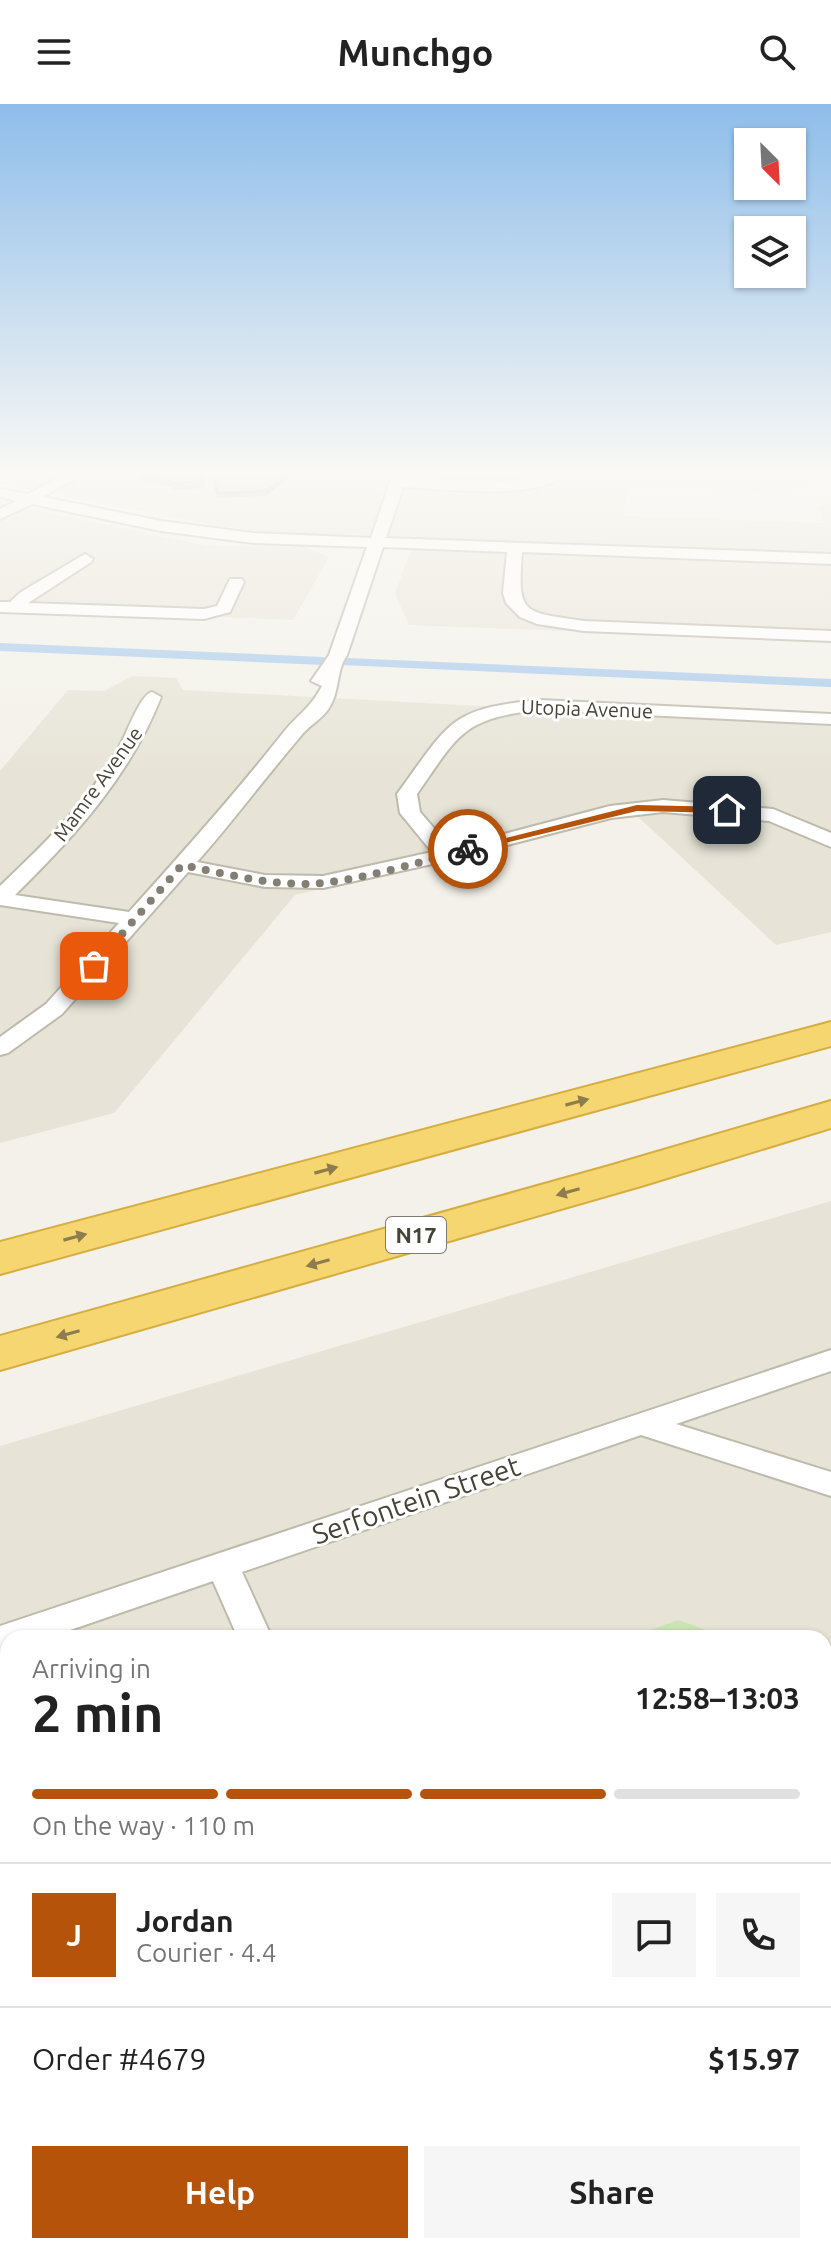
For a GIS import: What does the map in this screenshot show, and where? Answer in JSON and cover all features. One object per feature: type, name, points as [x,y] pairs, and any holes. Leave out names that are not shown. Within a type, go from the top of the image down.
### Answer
[{"type":"highway","points":[[0,1258],[831,1034]]},
{"type":"highway","name":"N17","points":[[0,1353],[625,1176],[831,1114]]},
{"type":"highway","points":[[625,1176],[667,1171],[831,1129]]},
{"type":"street","points":[[8,607],[60,574]]},
{"type":"street","points":[[0,1048],[54,1009],[259,778],[295,730],[319,709],[331,685],[331,669],[366,574]]},
{"type":"street","points":[[513,574],[511,593],[514,603],[526,613],[543,620],[584,626],[831,636]]},
{"type":"street","points":[[8,607],[204,614],[224,609],[236,582]]},
{"type":"street","name":"Mamre Avenue","points":[[0,898],[75,823],[140,728],[152,697]]},
{"type":"street","name":"Utopia Avenue","points":[[446,855],[410,813],[407,794],[452,731],[483,713],[540,705],[831,719]]},
{"type":"street","points":[[182,865],[265,881],[306,884],[446,855],[610,812],[663,806],[773,815],[831,841]]},
{"type":"street","points":[[0,898],[136,919]]},
{"type":"street","name":"Serfontein Street","points":[[30,1630],[831,1360]]},
{"type":"street","points":[[641,1424],[831,1484]]},
{"type":"street","points":[[223,1566],[251,1630]]},
{"type":"shaded area","points":[[0,574],[319,574],[293,620],[0,609]]},
{"type":"shaded area","points":[[402,574],[831,574],[831,641],[409,625],[395,593]]},
{"type":"shaded area","points":[[133,676],[176,678],[183,690],[831,725],[831,932],[776,945],[635,814],[295,895],[114,1113],[0,1143],[0,771],[68,690],[104,691]]},
{"type":"shaded area","points":[[831,1201],[831,1630],[0,1630],[0,1446]]},
{"type":"green space","points":[[678,1620],[706,1630],[651,1630]]},
{"type":"waterway","points":[[0,647],[323,661]]},
{"type":"waterway","points":[[347,662],[831,683]]},
{"type":"way so far","points":[[94,966],[182,865],[265,881],[306,884],[468,849]]},
{"type":"route","points":[[468,849],[610,812],[663,806],[727,810]]}]
